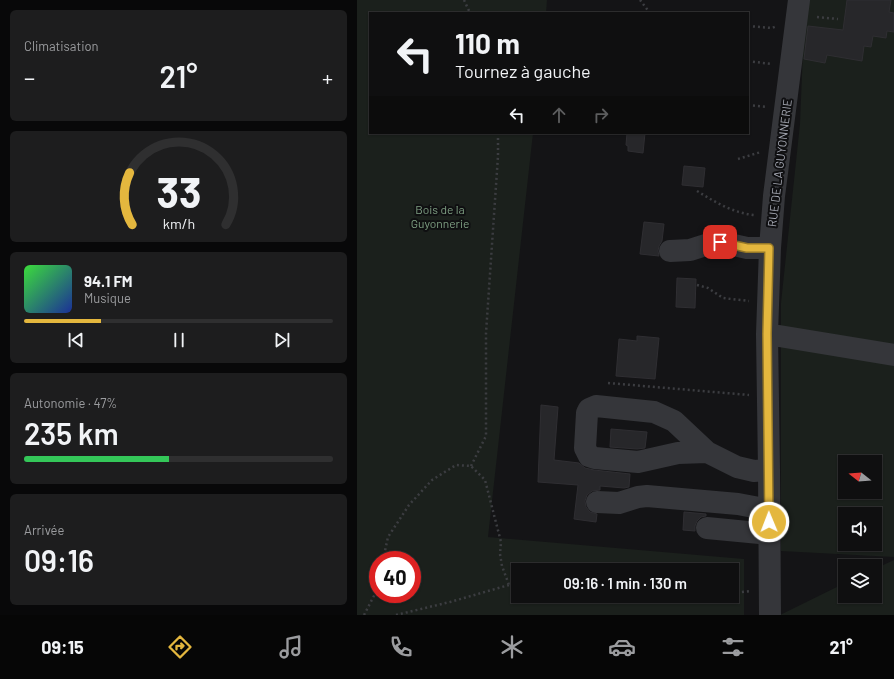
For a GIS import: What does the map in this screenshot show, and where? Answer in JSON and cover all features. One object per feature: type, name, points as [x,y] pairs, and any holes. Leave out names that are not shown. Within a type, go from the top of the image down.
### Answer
[{"type":"street","name":"RUE DE LA GUYONNERIE","points":[[770,615],[767,334],[769,248],[797,9]]},
{"type":"street","points":[[669,251],[690,250],[715,242],[747,248],[769,248]]},
{"type":"street","points":[[767,334],[894,355]]},
{"type":"street","points":[[707,452],[678,453],[638,462],[595,458],[589,456],[585,448],[587,413],[589,409],[596,406],[654,412],[674,421],[707,452],[737,467],[755,471],[769,470]]},
{"type":"street","points":[[597,502],[619,503],[638,497],[647,496],[738,504],[769,510]]},
{"type":"street","points":[[707,528],[770,534]]},
{"type":"path","points":[[464,0],[470,12]]},
{"type":"path","points":[[640,0],[648,12]]},
{"type":"path","points":[[749,26],[772,28],[797,9]]},
{"type":"path","points":[[749,61],[790,65]]},
{"type":"path","points":[[471,466],[486,436],[487,333],[498,156],[498,134]]},
{"type":"path","points":[[697,190],[717,203],[740,213],[772,216]]},
{"type":"path","points":[[697,285],[709,288],[728,299],[768,302]]},
{"type":"path","points":[[608,382],[768,396]]},
{"type":"path","points":[[385,551],[389,537],[409,505],[432,480],[456,465],[471,466],[485,480],[501,542],[500,554],[502,566],[509,585],[450,602],[396,615]]},
{"type":"path","points":[[364,615],[370,603]]},
{"type":"green space","name":"Bois de la Guyonnerie","points":[[357,0],[547,0],[546,12],[369,12],[369,134],[533,134],[488,537],[744,559],[744,615],[357,615]]},
{"type":"green space","points":[[805,0],[894,0],[894,557],[781,551],[781,303],[800,124]]},
{"type":"green space","points":[[894,560],[894,615],[780,615],[838,586],[838,603],[882,603],[882,566]]},
{"type":"building","points":[[847,0],[891,0],[889,12],[894,13],[894,32],[887,31],[886,38],[873,36],[871,47],[864,46],[862,61],[827,55],[825,63],[804,59],[808,26],[843,30]]},
{"type":"building","points":[[627,134],[645,134],[643,153],[628,151],[628,146],[626,145]]},
{"type":"building","points":[[684,166],[705,168],[703,187],[682,185]]},
{"type":"building","points":[[644,222],[664,224],[662,241],[658,251],[659,256],[640,254]]},
{"type":"building","points":[[677,278],[696,279],[695,308],[676,307]]},
{"type":"building","points":[[637,336],[659,338],[655,379],[616,376],[619,339],[637,341]]},
{"type":"building","points":[[541,405],[558,407],[554,460],[579,463],[585,468],[594,470],[630,474],[629,487],[600,486],[600,490],[592,491],[587,495],[585,501],[586,507],[590,512],[597,514],[596,522],[574,519],[578,485],[538,482]]},
{"type":"building","points":[[611,429],[647,432],[645,448],[637,449],[610,447]]},
{"type":"building","points":[[684,512],[706,514],[706,516],[701,517],[697,521],[695,531],[683,530]]},
{"type":"route","points":[[720,242],[747,248],[769,248],[767,334],[769,522]]}]
